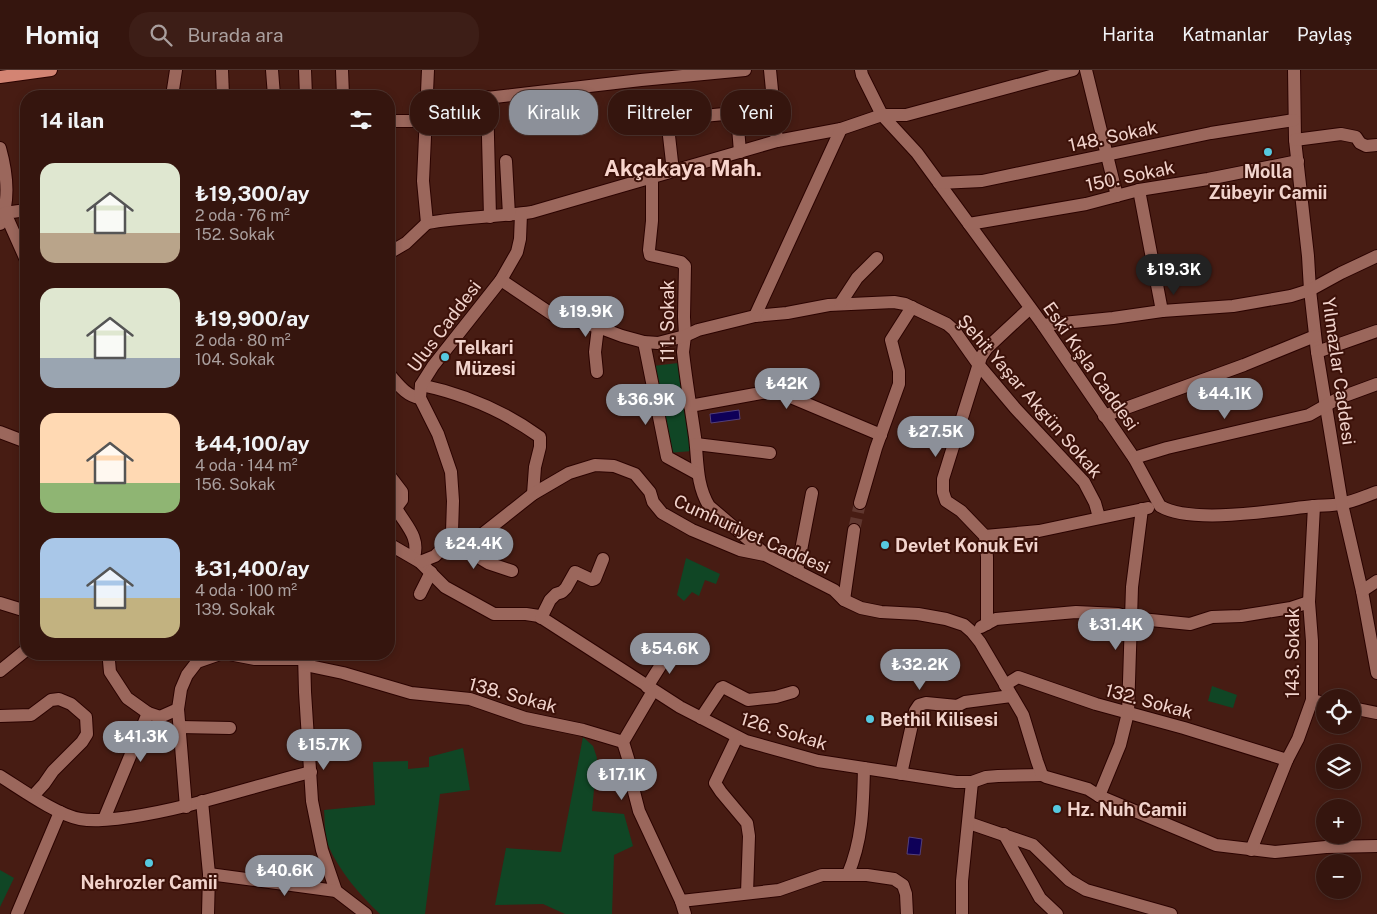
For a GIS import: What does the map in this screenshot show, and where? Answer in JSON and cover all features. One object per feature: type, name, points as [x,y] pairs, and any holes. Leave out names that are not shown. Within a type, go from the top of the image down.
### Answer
[{"type":"main road","points":[[0,77],[51,70]]},
{"type":"street","points":[[173,90],[176,70]]},
{"type":"street","points":[[222,70],[223,90]]},
{"type":"street","points":[[272,70],[274,90]]},
{"type":"street","points":[[305,70],[306,90]]},
{"type":"street","points":[[342,70],[343,90]]},
{"type":"street","points":[[427,90],[428,70]]},
{"type":"street","points":[[499,96],[745,70]]},
{"type":"street","points":[[770,70],[777,142]]},
{"type":"street","name":"Eski Kışla Caddesi","points":[[860,70],[882,115],[917,153],[1043,325],[1134,458],[1160,506]]},
{"type":"street","points":[[395,249],[427,223],[449,219],[515,214],[546,208],[652,176],[777,142],[841,129],[882,115],[906,115],[1073,70]]},
{"type":"street","points":[[1086,70],[1117,196]]},
{"type":"street","name":"Yılmazlar Caddesi","points":[[1294,70],[1295,140],[1317,352],[1342,504],[1362,591],[1376,666]]},
{"type":"street","points":[[674,170],[668,127],[671,118],[735,113],[737,115],[740,152]]},
{"type":"street","name":"148. Sokak","points":[[939,183],[982,181],[1211,133],[1294,120]]},
{"type":"street","points":[[395,121],[410,121]]},
{"type":"street","points":[[755,316],[841,129]]},
{"type":"street","points":[[1295,140],[1342,134],[1356,138],[1366,146],[1377,145]]},
{"type":"street","points":[[425,135],[423,181],[427,223]]},
{"type":"street","points":[[488,135],[490,217]]},
{"type":"street","points":[[0,148],[5,169],[2,219],[20,250]]},
{"type":"street","name":"Ulus Caddesi","points":[[449,539],[452,532],[451,472],[420,391],[433,366],[501,280],[517,252],[520,239],[506,161]]},
{"type":"street","name":"150. Sokak","points":[[969,224],[1086,204],[1139,190],[1208,179],[1298,161]]},
{"type":"street","name":"111. Sokak","points":[[652,176],[650,255],[684,264],[685,336],[683,352],[696,444],[698,474],[705,498],[710,506],[765,555]]},
{"type":"street","points":[[1139,190],[1162,311]]},
{"type":"street","points":[[2,219],[20,212]]},
{"type":"street","points":[[1043,325],[1162,311],[1233,306],[1291,296],[1310,290],[1377,256]]},
{"type":"street","points":[[840,304],[857,278],[877,258]]},
{"type":"street","points":[[501,280],[553,315],[644,342],[666,457],[698,474]]},
{"type":"street","name":"Şehit Yaşar Akgün Sokak","points":[[644,342],[658,343],[685,336],[698,330],[755,316],[787,313],[840,304],[894,302],[912,308],[947,324],[954,330],[978,364],[1015,408],[1084,482],[1095,503],[1099,517]]},
{"type":"street","points":[[860,503],[876,448],[899,384],[899,370],[891,340],[912,308]]},
{"type":"street","points":[[987,624],[987,557],[985,536],[961,511],[946,501],[943,492],[943,479],[978,364],[987,348],[1030,308]]},
{"type":"street","points":[[597,372],[595,352],[598,327]]},
{"type":"street","points":[[1317,352],[1377,330]]},
{"type":"street","points":[[1104,416],[1244,365],[1315,336]]},
{"type":"street","points":[[395,380],[413,397],[420,391],[448,391],[487,406],[518,422],[540,437],[533,494]]},
{"type":"street","points":[[1134,458],[1167,448],[1309,415],[1339,398],[1377,384]]},
{"type":"street","points":[[690,406],[761,392],[781,393],[881,435]]},
{"type":"street","points":[[0,432],[20,440]]},
{"type":"street","points":[[696,444],[770,453]]},
{"type":"street","name":"Cumhuriyet Caddesi","points":[[462,547],[480,536],[533,494],[569,473],[595,466],[614,466],[635,474],[650,492],[658,509],[668,517],[692,530],[736,548],[765,555],[834,590],[844,600],[861,608],[946,619],[964,625],[972,632]]},
{"type":"street","points":[[395,483],[402,492],[402,500],[396,508],[414,536],[417,547],[417,560],[435,556],[449,539],[488,563],[512,571]]},
{"type":"street","points":[[985,536],[1039,531],[1099,517],[1160,506],[1180,513],[1198,515],[1265,512],[1342,504],[1377,492]]},
{"type":"street","points":[[797,571],[812,493]]},
{"type":"street","name":"143. Sokak","points":[[1251,850],[1287,760],[1298,739],[1312,700],[1312,641],[1309,602],[1314,506]]},
{"type":"street","points":[[1099,796],[1120,745],[1128,713],[1132,587],[1142,509]]},
{"type":"street","points":[[844,600],[854,530]]},
{"type":"street","name":"126. Sokak","points":[[395,547],[417,560],[445,587],[494,614],[526,614],[541,618],[650,689],[746,741],[818,761],[956,782],[972,782],[998,776],[1042,775]]},
{"type":"street","points":[[541,618],[550,600],[566,588],[575,572],[592,580],[596,579],[602,559]]},
{"type":"street","points":[[420,594],[431,572]]},
{"type":"street","points":[[1362,591],[1377,581]]},
{"type":"street","points":[[1309,602],[1290,608],[1241,616],[1212,617],[1190,624],[1131,618],[1118,614],[1076,612],[996,619],[972,632],[1023,715],[1042,775],[1088,789],[1099,796],[1216,845],[1275,852],[1326,847],[1377,846]]},
{"type":"street","points":[[0,603],[20,609]]},
{"type":"street","points":[[671,649],[624,742],[632,768],[632,784],[638,811],[681,901],[685,914]]},
{"type":"street","points":[[0,671],[20,655]]},
{"type":"street","points":[[186,807],[178,709],[187,675],[196,662],[202,660]]},
{"type":"street","points":[[305,660],[305,692],[312,801],[322,850],[336,891]]},
{"type":"street","name":"138. Sokak","points":[[308,660],[343,673],[411,693],[470,699],[526,718],[583,730],[624,742]]},
{"type":"street","points":[[109,662],[110,672],[127,698],[148,713],[160,717],[178,709]]},
{"type":"street","name":"132. Sokak","points":[[901,774],[915,711],[919,705],[926,703],[957,706],[965,702],[1008,691],[1018,677],[1128,713],[1287,760]]},
{"type":"street","points":[[701,718],[721,688],[724,687],[748,700],[776,697],[793,692]]},
{"type":"street","points":[[0,716],[31,715],[51,700],[59,699],[72,704],[86,717],[87,734],[82,742],[53,771],[33,796]]},
{"type":"street","points":[[1312,700],[1316,701]]},
{"type":"street","points":[[1361,710],[1377,713]]},
{"type":"street","points":[[104,819],[148,713]]},
{"type":"street","points":[[180,726],[230,728]]},
{"type":"street","points":[[737,737],[715,783],[720,792],[747,823],[749,836],[748,893]]},
{"type":"street","points":[[848,874],[856,854],[862,821],[864,768]]},
{"type":"street","points":[[0,776],[60,812],[79,819],[104,819],[142,815],[186,807],[311,772]]},
{"type":"street","points":[[962,914],[962,881],[972,782]]},
{"type":"street","points":[[202,801],[208,874],[208,914]]},
{"type":"street","points":[[17,914],[60,812]]},
{"type":"street","points":[[969,823],[1033,845],[1069,880],[1086,890],[1171,914]]},
{"type":"street","points":[[1004,834],[1040,898],[1057,914]]},
{"type":"street","points":[[208,874],[336,891],[366,914]]},
{"type":"street","points":[[681,901],[779,890],[822,875],[880,875],[894,879],[903,885],[906,894],[906,914]]},
{"type":"green space","points":[[678,363],[692,451],[668,453],[653,366]]},
{"type":"green space","points":[[686,558],[720,574],[716,584],[705,580],[699,596],[692,592],[684,601],[677,595]]},
{"type":"green space","points":[[1212,686],[1237,695],[1233,708],[1208,701]]},
{"type":"green space","points":[[583,737],[593,746],[597,758],[592,811],[624,814],[633,846],[614,855],[612,914],[565,914],[543,904],[495,905],[506,848],[561,852]]},
{"type":"green space","points":[[463,748],[470,790],[440,794],[425,914],[380,914],[351,882],[333,855],[326,837],[324,810],[375,805],[373,762],[408,761],[408,769],[429,767],[429,757]]},
{"type":"green space","points":[[0,870],[14,878],[0,907]]},
{"type":"shaded area","points":[[739,410],[740,419],[711,423],[710,414]]},
{"type":"shaded area","points":[[909,837],[922,839],[920,855],[907,854]]},
{"type":"tunnel","points":[[854,530],[860,503]]},
{"type":"place","name":"Molla Zübeyir Camii","points":[[1268,152]]},
{"type":"place","name":"Telkari Müzesi","points":[[445,357]]},
{"type":"place","name":"Devlet Konuk Evi","points":[[885,545]]},
{"type":"place","name":"Bethil Kilisesi","points":[[870,719]]},
{"type":"place","name":"Hz. Nuh Camii","points":[[1057,809]]},
{"type":"place","name":"Nehrozler Camii","points":[[149,863]]},
{"type":"district","name":"Akçakaya Mah.","points":[[683,168]]}]
